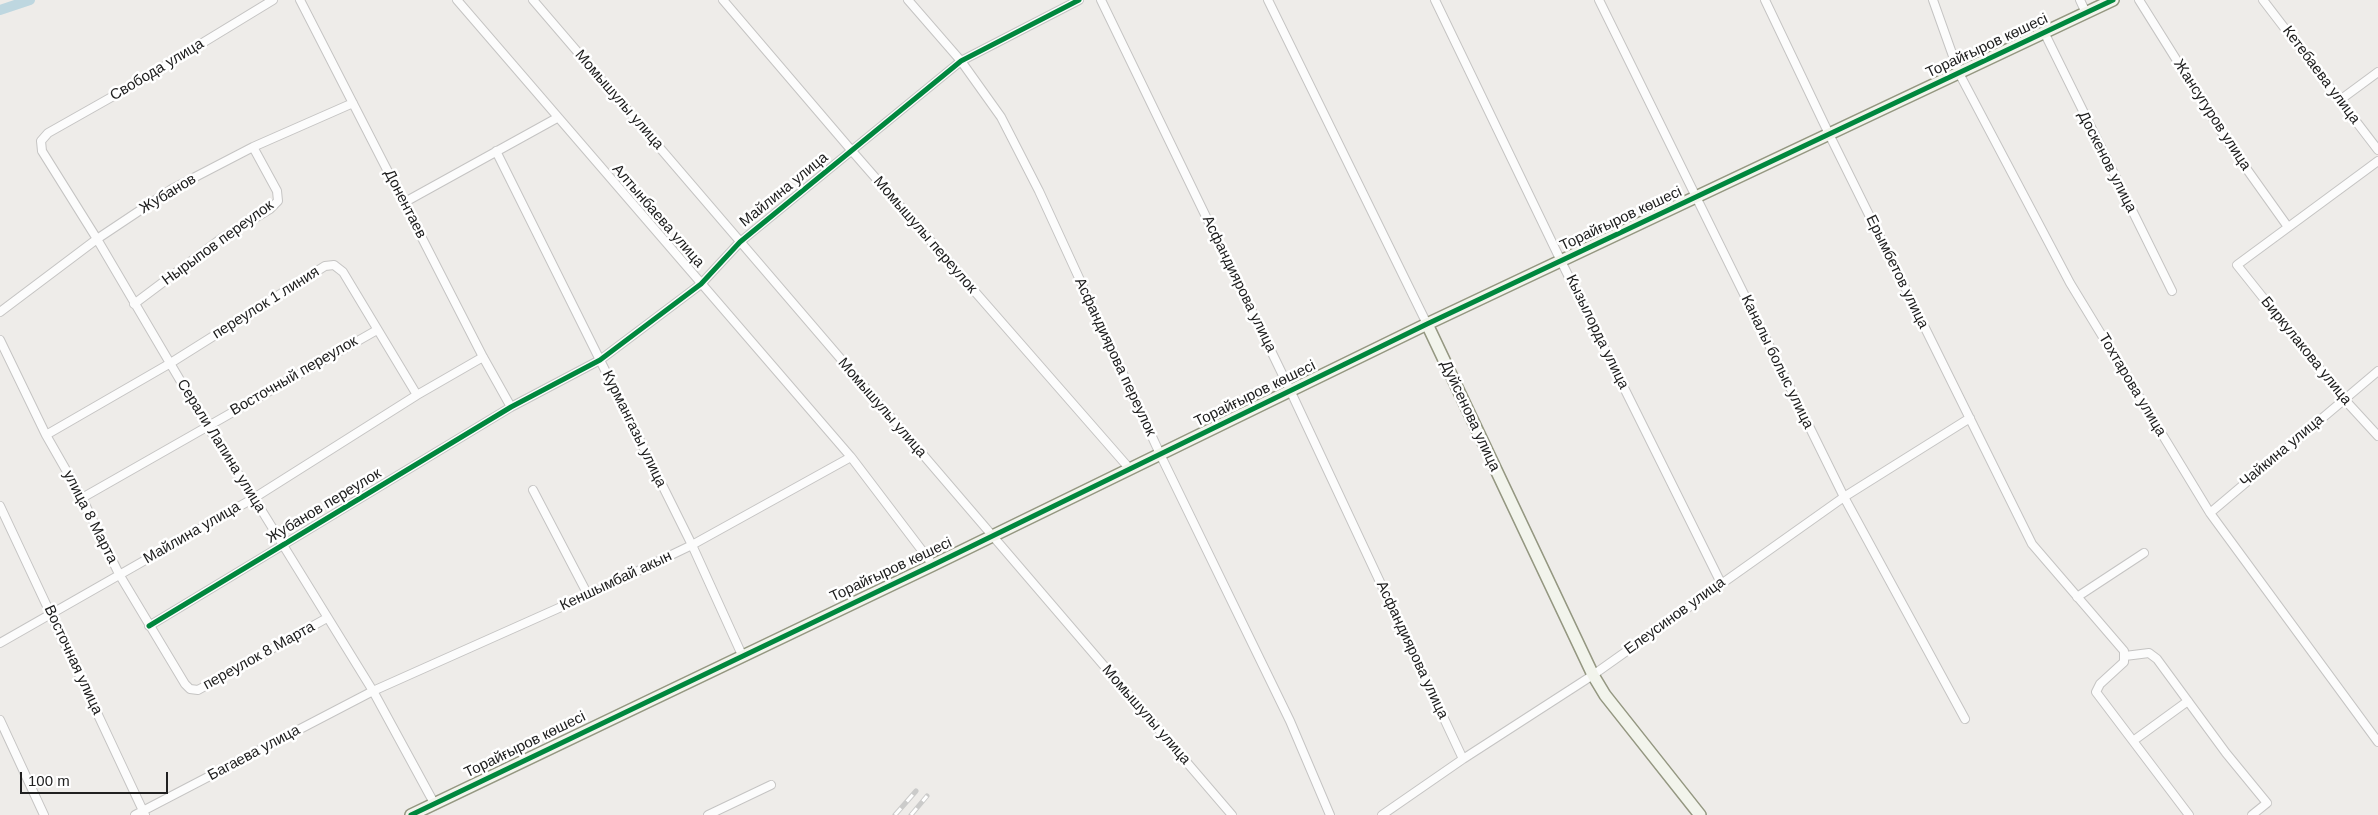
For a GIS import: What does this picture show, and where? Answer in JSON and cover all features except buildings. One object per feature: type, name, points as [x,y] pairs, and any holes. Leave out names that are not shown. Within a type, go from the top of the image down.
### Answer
[{"type":"street","name":"Свобода улица","points":[[42,141],[48,133],[140,82],[273,0]]},
{"type":"street","name":"Донентаев","points":[[300,0],[483,357],[511,407]]},
{"type":"street","name":"Алтынбаева улица","points":[[457,0],[851,457],[933,565]]},
{"type":"street","name":"Момышулы улица","points":[[533,0],[1232,815]]},
{"type":"street","name":"Момышулы переулок","points":[[723,0],[852,151],[1129,468]]},
{"type":"street","name":"Асфандиярова переулок","points":[[908,0],[961,62],[1001,117],[1039,191],[1160,454],[1290,721],[1330,815]]},
{"type":"street","name":"Майлина улица","points":[[511,407],[600,360],[701,284],[740,242],[961,62],[1079,0]]},
{"type":"street","name":"Асфандиярова улица","points":[[1101,0],[1290,390],[1463,759]]},
{"type":"street","name":"Дуйсенова улица","points":[[1268,0],[1427,324],[1592,675],[1605,695],[1700,815]]},
{"type":"street","name":"Кызылорда улица","points":[[1435,0],[1561,261],[1721,582]]},
{"type":"street","name":"Каналы болыс улица","points":[[1599,0],[1844,497],[1965,718]]},
{"type":"street","name":"Ерымбетов улица","points":[[1765,0],[1829,134],[2032,544],[2124,651],[2125,656]]},
{"type":"street","name":"Тохтарова улица","points":[[1933,0],[1959,73],[2070,283],[2210,512],[2378,742]]},
{"type":"street","points":[[2080,0],[2086,13]]},
{"type":"street","name":"Торайғыров көшесі","points":[[411,815],[933,565],[991,535],[1427,324],[2113,0]]},
{"type":"street","name":"Жансугуров улица","points":[[2139,0],[2232,147],[2288,227]]},
{"type":"street","name":"Кетебаева улица","points":[[2263,0],[2378,150]]},
{"type":"street","name":"Доскенов улица","points":[[2044,32],[2172,291]]},
{"type":"street","points":[[2340,100],[2378,72]]},
{"type":"street","name":"Жубанов","points":[[0,312],[97,239],[172,189],[253,147],[353,103]]},
{"type":"street","points":[[405,202],[557,118]]},
{"type":"street","name":"Серали Лапина улица","points":[[42,141],[42,151],[97,239],[207,426],[254,498],[373,691],[434,803]]},
{"type":"street","name":"Нырыпов переулок","points":[[134,304],[222,238],[270,209],[278,201],[278,191],[253,147]]},
{"type":"street","name":"Курмангазы улица","points":[[496,151],[692,545],[742,655]]},
{"type":"street","points":[[2288,227],[2378,160]]},
{"type":"street","name":"Биркулакова улица","points":[[2288,227],[2237,265],[2344,399],[2378,436]]},
{"type":"street","name":"переулок 1 линия","points":[[46,435],[170,364],[325,266],[334,265],[342,272],[417,395]]},
{"type":"street","name":"Восточный переулок","points":[[82,498],[377,330]]},
{"type":"street","name":"улица 8 Марта","points":[[0,340],[46,435],[82,498],[119,574],[149,626],[190,689]]},
{"type":"street","name":"Майлина улица","points":[[0,643],[254,498],[417,395],[483,357]]},
{"type":"street","name":"Чайкина улица","points":[[2210,512],[2378,371]]},
{"type":"street","name":"Жубанов переулок","points":[[149,626],[511,407]]},
{"type":"street","name":"Елеусинов улица","points":[[1382,815],[1463,759],[1592,675],[1721,582],[1844,497],[1970,418]]},
{"type":"street","name":"Кеншымбай акын","points":[[373,691],[588,595],[692,545],[851,457]]},
{"type":"street","points":[[533,490],[588,595]]},
{"type":"street","name":"Восточная улица","points":[[0,506],[144,813]]},
{"type":"street","points":[[2077,597],[2144,553]]},
{"type":"street","name":"переулок 8 Марта","points":[[190,689],[198,690],[328,618]]},
{"type":"street","points":[[2189,815],[2096,692],[2100,684],[2124,662],[2125,656],[2149,653],[2156,659],[2226,753],[2267,803],[2252,815]]},
{"type":"street","name":"Багаева улица","points":[[135,815],[144,813],[373,691]]},
{"type":"street","points":[[2133,741],[2188,701]]},
{"type":"street","points":[[0,720],[44,815]]},
{"type":"street","points":[[708,815],[771,785]]},
{"type":"waterway","points":[[0,10],[30,0]]},
{"type":"railway","points":[[895,815],[916,791]]},
{"type":"railway","points":[[911,815],[927,796]]},
{"type":"cycle path","points":[[149,626],[511,407],[600,360],[701,284],[740,242],[961,61],[1079,0]]},
{"type":"cycle path","points":[[411,815],[933,565],[1427,324],[2113,0]]}]
